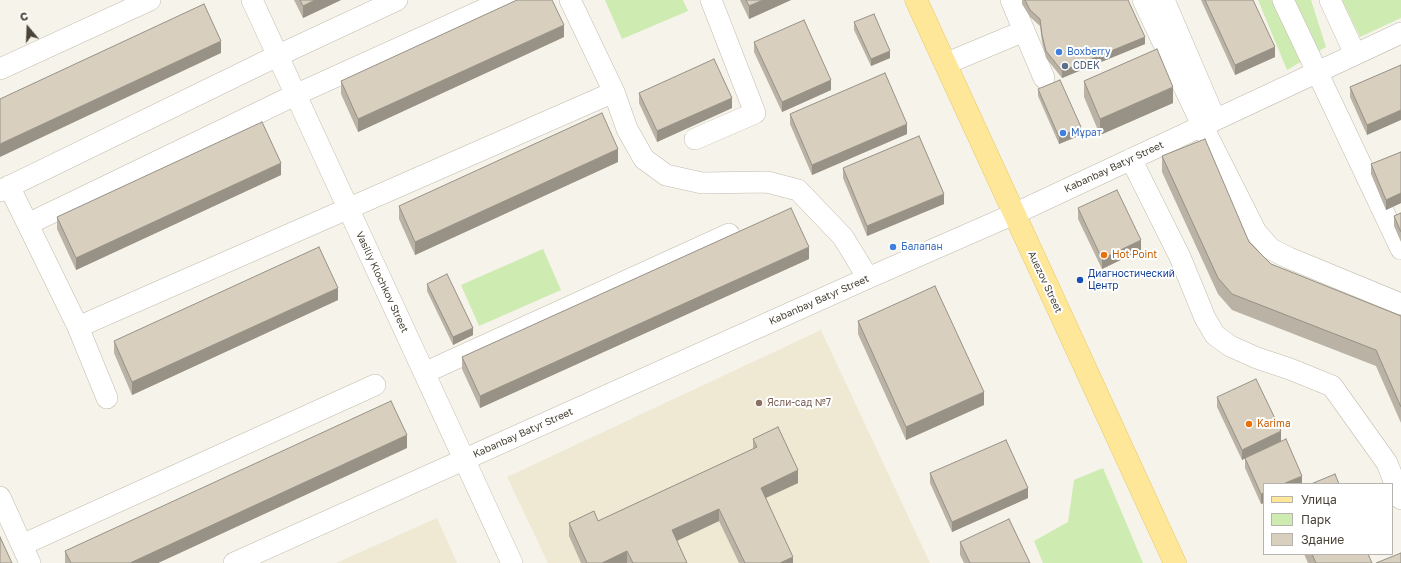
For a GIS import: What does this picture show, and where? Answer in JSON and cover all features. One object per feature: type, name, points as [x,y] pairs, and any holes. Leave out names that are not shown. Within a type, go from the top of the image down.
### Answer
[{"type":"main road","name":"Auezov Street","points":[[916,0],[1175,563]]},
{"type":"street","points":[[0,69],[150,0]]},
{"type":"street","name":"Vasiliy Klochkov Street","points":[[252,0],[512,563]]},
{"type":"street","points":[[107,398],[78,327],[28,224],[5,188],[277,56],[397,0]]},
{"type":"street","points":[[28,224],[295,95],[504,0]]},
{"type":"street","points":[[570,0],[614,92],[627,129],[644,159],[666,175],[702,183],[767,182],[798,190],[843,237],[868,278]]},
{"type":"street","points":[[696,139],[755,113],[711,0]]},
{"type":"street","points":[[1011,0],[1044,78]]},
{"type":"street","points":[[1143,0],[1209,122]]},
{"type":"street","points":[[1164,0],[1209,122],[1256,232],[1272,249],[1288,258],[1401,304]]},
{"type":"street","points":[[1283,0],[1401,249]]},
{"type":"street","points":[[1330,0],[1355,54]]},
{"type":"street","points":[[946,64],[1024,31]]},
{"type":"street","name":"Kabanbay Batyr Street","points":[[234,563],[868,278],[1014,214],[1401,33]]},
{"type":"street","points":[[78,327],[614,92]]},
{"type":"street","points":[[1131,159],[1180,257],[1205,318],[1215,335],[1230,346],[1257,358],[1290,369],[1332,386],[1387,463],[1401,499]]},
{"type":"street","points":[[424,373],[729,234]]},
{"type":"street","points":[[0,497],[26,554],[375,385]]},
{"type":"shaded area","name":"Ясли-сад №7","points":[[821,330],[930,563],[548,563],[507,477]]},
{"type":"shaded area","points":[[437,518],[457,563],[336,563]]},
{"type":"green space","points":[[605,0],[683,0],[688,11],[622,39]]},
{"type":"green space","points":[[1258,0],[1311,0],[1326,47],[1287,70]]},
{"type":"green space","points":[[1342,0],[1401,0],[1401,18],[1360,37]]},
{"type":"green space","points":[[543,249],[561,290],[479,326],[461,285]]},
{"type":"green space","points":[[1103,468],[1143,563],[1043,563],[1034,541],[1068,522],[1074,480]]},
{"type":"building","points":[[300,0],[315,0],[303,6]]},
{"type":"building","points":[[517,0],[552,0],[564,25],[358,119],[341,81]]},
{"type":"building","points":[[746,0],[763,0],[749,6]]},
{"type":"building","points":[[1025,0],[1128,0],[1145,37],[1062,71],[1046,51],[1040,19],[1030,10]]},
{"type":"building","points":[[1205,0],[1253,0],[1275,47],[1235,65]]},
{"type":"building","points":[[204,4],[221,41],[0,144],[0,99]]},
{"type":"building","points":[[874,14],[890,51],[871,59],[854,22]]},
{"type":"building","points":[[804,20],[831,80],[782,102],[754,42]]},
{"type":"building","points":[[1157,49],[1173,87],[1100,119],[1084,81]]},
{"type":"building","points":[[714,59],[732,98],[657,131],[639,93]]},
{"type":"building","points":[[1401,65],[1401,110],[1367,125],[1350,87]]},
{"type":"building","points":[[885,73],[907,124],[812,165],[790,114]]},
{"type":"building","points":[[1060,80],[1081,127],[1059,137],[1038,89]]},
{"type":"building","points":[[602,113],[618,149],[415,242],[399,206]]},
{"type":"building","points":[[262,122],[281,163],[76,258],[57,217]]},
{"type":"building","points":[[919,136],[944,194],[867,226],[843,168]]},
{"type":"building","points":[[1205,139],[1249,242],[1271,264],[1401,316],[1401,407],[1376,350],[1232,294],[1218,278],[1162,156]]},
{"type":"building","points":[[1401,152],[1401,193],[1386,200],[1371,164]]},
{"type":"building","points":[[1117,190],[1141,240],[1102,259],[1078,208]]},
{"type":"building","points":[[791,208],[809,247],[480,396],[462,357]]},
{"type":"building","points":[[1401,213],[1401,232],[1394,216]]},
{"type":"building","points":[[319,247],[338,288],[132,382],[114,341]]},
{"type":"building","points":[[447,274],[473,328],[453,337],[427,284]]},
{"type":"building","points":[[935,286],[984,392],[906,427],[858,321]]},
{"type":"building","name":"Karima","points":[[1256,379],[1281,431],[1242,450],[1217,397]]},
{"type":"building","points":[[391,401],[407,435],[130,563],[71,563],[65,551]]},
{"type":"building","points":[[778,427],[798,470],[761,488],[793,557],[780,563],[745,563],[719,509],[672,530],[687,563],[633,563],[627,551],[602,563],[587,563],[569,523],[594,511],[598,521],[757,447],[753,439]]},
{"type":"building","points":[[1286,439],[1302,476],[1285,483],[1263,483],[1263,493],[1261,494],[1245,458]]},
{"type":"building","points":[[1006,440],[1028,488],[952,522],[930,473]]},
{"type":"building","points":[[1335,474],[1339,483],[1313,483]]},
{"type":"building","points":[[1009,519],[1030,563],[970,563],[960,542]]},
{"type":"building","points":[[0,537],[12,563],[0,563]]},
{"type":"building","points":[[1401,553],[1401,563],[1376,563]]},
{"type":"building","points":[[1312,555],[1368,555],[1372,563],[1316,563]]},
{"type":"place","name":"Boxberry","points":[[1059,52]]},
{"type":"place","name":"CDEK","points":[[1065,66]]},
{"type":"place","name":"Мұрат","points":[[1063,133]]},
{"type":"place","name":"Балапан","points":[[893,247]]},
{"type":"place","name":"Hot Point","points":[[1104,255]]},
{"type":"place","name":"Диагностический Центр","points":[[1080,280]]},
{"type":"place","name":"Ясли-сад №7","points":[[759,403]]},
{"type":"place","name":"Karima","points":[[1249,424]]}]
